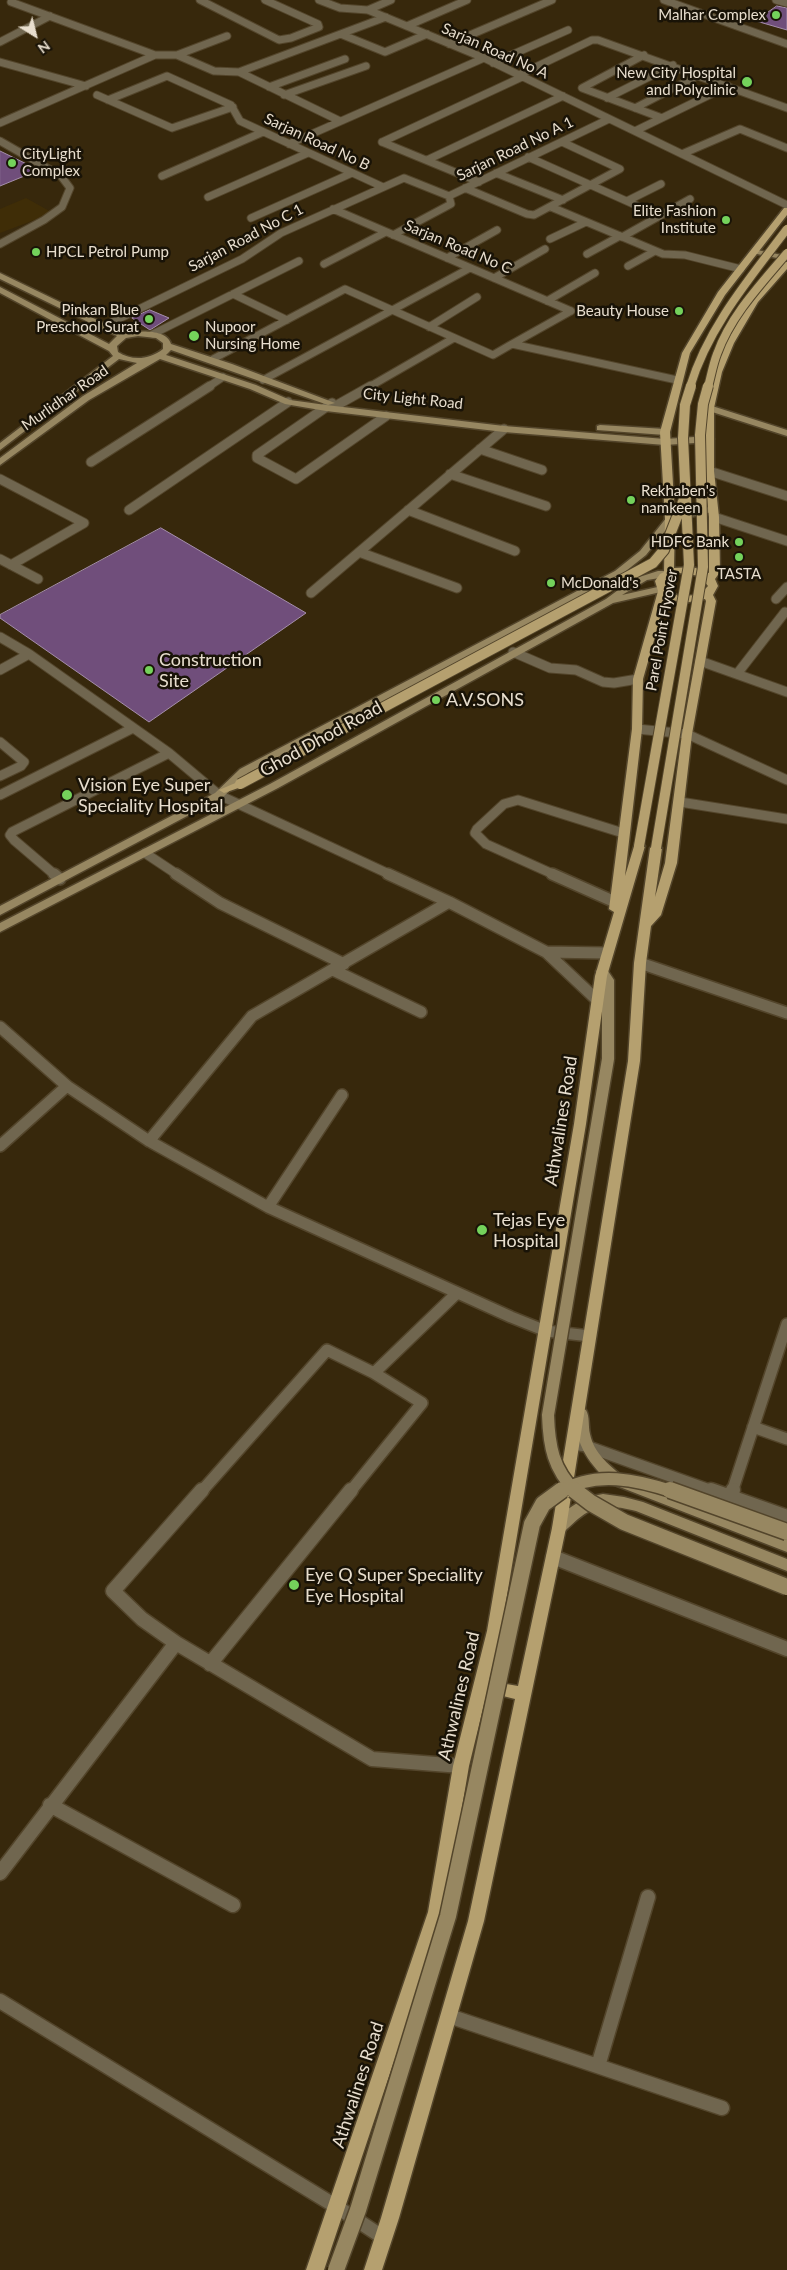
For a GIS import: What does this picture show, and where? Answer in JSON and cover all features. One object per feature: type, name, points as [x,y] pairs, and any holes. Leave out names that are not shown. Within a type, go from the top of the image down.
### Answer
[{"type":"main road","points":[[610,946],[637,729],[638,679],[662,590],[660,581],[668,573],[670,519],[665,437],[677,380],[686,353],[722,294],[787,210]]},
{"type":"main road","name":"Parel Point Flyover","points":[[610,946],[639,846],[689,565],[683,438],[686,405],[696,368],[717,326],[736,297],[787,229]]},
{"type":"main road","points":[[755,251],[787,258]]},
{"type":"main road","name":"Parel Point Flyover","points":[[640,963],[656,848],[703,568],[700,435],[703,404],[717,353],[733,324],[751,296],[787,253]]},
{"type":"main road","points":[[710,579],[715,572],[714,513],[709,471],[709,408],[718,372],[730,343],[754,301],[787,264]]},
{"type":"main road","points":[[0,276],[123,336]]},
{"type":"main road","points":[[0,290],[132,360],[149,360],[159,356],[168,346]]},
{"type":"main road","points":[[115,352],[114,342],[123,336],[138,333],[153,334]]},
{"type":"main road","name":"City Light Road","points":[[153,334],[164,339],[168,346],[213,360],[332,405],[665,437]]},
{"type":"main road","name":"Murlidhar Road","points":[[0,448],[115,352]]},
{"type":"main road","points":[[159,356],[224,377],[288,402],[332,405],[386,416],[504,428],[709,439]]},
{"type":"main road","name":"Murlidhar Road","points":[[0,462],[86,398],[149,360]]},
{"type":"main road","points":[[709,408],[787,433]]},
{"type":"main road","points":[[0,911],[653,563],[664,550],[686,495]]},
{"type":"main road","points":[[670,519],[714,513]]},
{"type":"main road","name":"Ghod Dhod Road","points":[[222,792],[237,775],[244,771],[618,573],[637,560],[670,519]]},
{"type":"main road","points":[[607,602],[624,588],[651,574],[668,573],[677,570],[694,570],[710,579],[713,586],[708,595],[694,600],[684,600],[668,595],[662,590]]},
{"type":"main road","name":"Ghod Dhod Road","points":[[0,928],[274,786],[513,652],[607,602],[662,590]]},
{"type":"main road","points":[[646,924],[655,915],[671,863],[687,734],[710,601],[708,595]]},
{"type":"main road","name":"Athwalines Road","points":[[315,2270],[436,1912],[462,1766],[494,1631],[546,1330],[590,1057],[597,1000],[602,971],[610,946]]},
{"type":"main road","points":[[373,2270],[476,1921],[559,1528],[579,1445],[581,1397],[634,1061],[640,963]]},
{"type":"main road","points":[[602,971],[608,980],[608,1059],[548,1415],[549,1440],[555,1465],[563,1480],[573,1490],[602,1511],[787,1587]]},
{"type":"main road","points":[[579,1445],[598,1465],[617,1480],[787,1546]]},
{"type":"main road","points":[[336,2270],[358,2210],[448,1916],[526,1552],[536,1515],[545,1503],[563,1489],[591,1481],[628,1480],[656,1486],[698,1499],[787,1532]]},
{"type":"main road","points":[[559,1528],[578,1508],[588,1502],[615,1500],[638,1506],[787,1565]]},
{"type":"main road","points":[[481,1686],[524,1694]]},
{"type":"street","points":[[200,0],[276,39],[291,38],[320,26],[265,0]]},
{"type":"street","points":[[319,0],[340,8],[368,10],[391,0]]},
{"type":"street","points":[[407,26],[466,0]]},
{"type":"street","points":[[449,44],[552,0]]},
{"type":"street","points":[[664,0],[787,44]]},
{"type":"street","points":[[776,0],[787,3]]},
{"type":"street","points":[[11,2],[155,55],[177,55],[227,36]]},
{"type":"street","name":"Sarjan Road No A","points":[[368,10],[484,58],[787,205]]},
{"type":"street","points":[[0,42],[50,16]]},
{"type":"street","points":[[177,55],[214,71],[239,72],[343,35],[386,17]]},
{"type":"street","points":[[493,63],[568,30]]},
{"type":"street","points":[[343,35],[385,52],[427,34]]},
{"type":"street","points":[[291,38],[310,47]]},
{"type":"street","points":[[479,182],[382,142],[595,40],[644,55],[787,108]]},
{"type":"street","points":[[0,123],[155,55]]},
{"type":"street","points":[[644,55],[582,87],[584,90],[662,118]]},
{"type":"street","points":[[289,144],[484,58]]},
{"type":"street","points":[[269,87],[345,59]]},
{"type":"street","points":[[0,62],[86,86]]},
{"type":"street","points":[[607,98],[672,65]]},
{"type":"street","points":[[284,95],[366,66]]},
{"type":"street","points":[[239,72],[340,121]]},
{"type":"street","points":[[634,108],[699,75]]},
{"type":"street","points":[[108,100],[167,76],[233,107]]},
{"type":"street","points":[[635,132],[728,86]]},
{"type":"street","points":[[97,95],[172,128],[233,107]]},
{"type":"street","points":[[427,160],[562,96]]},
{"type":"street","name":"Sarjan Road No B","points":[[233,107],[236,117],[240,121],[383,187]]},
{"type":"street","name":"Sarjan Road No A 1","points":[[404,178],[449,196],[609,119]]},
{"type":"street","points":[[682,154],[740,129],[787,148]]},
{"type":"street","points":[[162,176],[263,132]]},
{"type":"street","points":[[0,142],[61,176],[70,188],[62,207],[44,220],[0,244]]},
{"type":"street","points":[[465,188],[527,214],[534,215],[618,171],[619,167],[562,142]]},
{"type":"street","points":[[208,196],[308,152]]},
{"type":"street","points":[[528,157],[660,216]]},
{"type":"street","points":[[251,218],[352,173]]},
{"type":"street","points":[[496,173],[564,200]]},
{"type":"street","name":"Sarjan Road No C 1","points":[[102,327],[242,259],[281,233],[404,178]]},
{"type":"street","points":[[627,201],[661,184]]},
{"type":"street","points":[[324,264],[451,204],[449,196]]},
{"type":"street","points":[[587,254],[690,199]]},
{"type":"street","points":[[551,207],[666,255],[685,255],[741,269]]},
{"type":"street","name":"Sarjan Road No C","points":[[333,209],[571,311],[512,344]]},
{"type":"street","points":[[550,239],[586,222]]},
{"type":"street","points":[[447,258],[497,230]]},
{"type":"street","points":[[494,278],[545,250]]},
{"type":"street","points":[[628,266],[656,251]]},
{"type":"street","points":[[153,334],[299,261]]},
{"type":"street","points":[[263,380],[470,268]]},
{"type":"street","points":[[547,301],[595,273]]},
{"type":"street","points":[[213,360],[344,289],[493,355],[512,344],[677,380]]},
{"type":"street","points":[[233,294],[287,320]]},
{"type":"street","points":[[429,327],[477,297]]},
{"type":"street","points":[[386,416],[296,479],[257,458],[257,455],[332,405],[454,338]]},
{"type":"street","points":[[91,462],[224,377]]},
{"type":"street","points":[[129,510],[288,402]]},
{"type":"street","points":[[311,593],[504,428]]},
{"type":"street","points":[[480,448],[542,470]]},
{"type":"street","points":[[709,471],[787,496]]},
{"type":"street","points":[[450,474],[546,506]]},
{"type":"street","points":[[0,479],[84,523],[10,565]]},
{"type":"street","points":[[408,510],[515,552]]},
{"type":"street","points":[[714,513],[787,541]]},
{"type":"street","points":[[359,552],[457,588]]},
{"type":"street","points":[[0,559],[38,579]]},
{"type":"street","points":[[776,599],[787,587]]},
{"type":"street","points":[[737,674],[785,612]]},
{"type":"street","points":[[0,637],[30,654],[169,752],[238,804],[449,902],[546,952],[597,1000]]},
{"type":"street","points":[[513,652],[550,668],[570,669],[602,682],[614,683],[638,679]]},
{"type":"street","points":[[0,670],[30,654]]},
{"type":"street","points":[[700,661],[787,692]]},
{"type":"street","points":[[0,795],[133,728]]},
{"type":"street","points":[[637,729],[687,734],[787,780]]},
{"type":"street","points":[[0,742],[24,762],[21,766],[0,776]]},
{"type":"street","points":[[60,880],[14,840],[10,835],[12,832],[169,752]]},
{"type":"street","points":[[615,902],[486,844],[476,833],[476,829],[504,804],[518,800],[624,833]]},
{"type":"street","points":[[680,802],[787,819]]},
{"type":"street","points":[[144,853],[220,903],[344,964]]},
{"type":"street","points":[[150,1141],[246,1021],[257,1012],[344,964],[449,902]]},
{"type":"street","points":[[546,952],[610,946]]},
{"type":"street","points":[[640,963],[787,1013]]},
{"type":"street","points":[[332,970],[421,1012]]},
{"type":"street","points":[[0,1026],[67,1086],[150,1141],[268,1208],[457,1293],[546,1330],[590,1336]]},
{"type":"street","points":[[0,1146],[67,1086]]},
{"type":"street","points":[[268,1208],[342,1095]]},
{"type":"street","points":[[374,1373],[457,1293]]},
{"type":"street","points":[[731,1496],[782,1350],[787,1324]]},
{"type":"street","points":[[210,1664],[422,1403],[374,1373],[327,1350],[112,1591],[142,1619],[176,1644],[210,1664],[372,1759],[462,1766]]},
{"type":"street","points":[[754,1427],[787,1439]]},
{"type":"street","points":[[579,1445],[731,1496],[787,1517]]},
{"type":"street","points":[[553,1557],[787,1649]]},
{"type":"street","points":[[0,1873],[50,1805],[176,1644]]},
{"type":"street","points":[[50,1805],[233,1905]]},
{"type":"street","points":[[598,2066],[648,1898]]},
{"type":"street","points":[[0,2001],[337,2207],[384,2238]]},
{"type":"street","points":[[449,2016],[722,2108]]},
{"type":"shaded area","points":[[26,198],[53,213],[0,233],[0,209]]},
{"type":"building","name":"Malhar Complex","points":[[777,6],[787,8],[787,30],[756,21]]},
{"type":"building","name":"CityLight Complex","points":[[0,151],[39,170],[0,186]]},
{"type":"building","name":"Pinkan Blue Preschool Surat","points":[[150,310],[169,318],[150,330],[132,318]]},
{"type":"building","name":"Construction Site","points":[[161,528],[306,613],[149,722],[0,618],[0,615]]},
{"type":"place","name":"Malhar Complex","points":[[776,15]]},
{"type":"place","name":"New City Hospital and Polyclinic","points":[[747,82]]},
{"type":"place","name":"CityLight Complex","points":[[12,163]]},
{"type":"place","name":"Elite Fashion Institute","points":[[726,220]]},
{"type":"place","name":"HPCL Petrol Pump","points":[[36,252]]},
{"type":"place","name":"Beauty House","points":[[679,311]]},
{"type":"place","name":"Pinkan Blue Preschool Surat","points":[[149,319]]},
{"type":"place","name":"Nupoor Nursing Home","points":[[194,336]]},
{"type":"place","name":"Rekhaben's namkeen","points":[[631,500]]},
{"type":"place","name":"HDFC Bank","points":[[739,542]]},
{"type":"place","name":"TASTA","points":[[739,557]]},
{"type":"place","name":"McDonald's","points":[[551,583]]},
{"type":"place","name":"Construction Site","points":[[149,670]]},
{"type":"place","name":"A.V.SONS","points":[[436,700]]},
{"type":"place","name":"Vision Eye Super Speciality Hospital","points":[[67,795]]},
{"type":"place","name":"Tejas Eye Hospital","points":[[482,1230]]},
{"type":"place","name":"Eye Q Super Speciality Eye Hospital","points":[[294,1585]]}]
